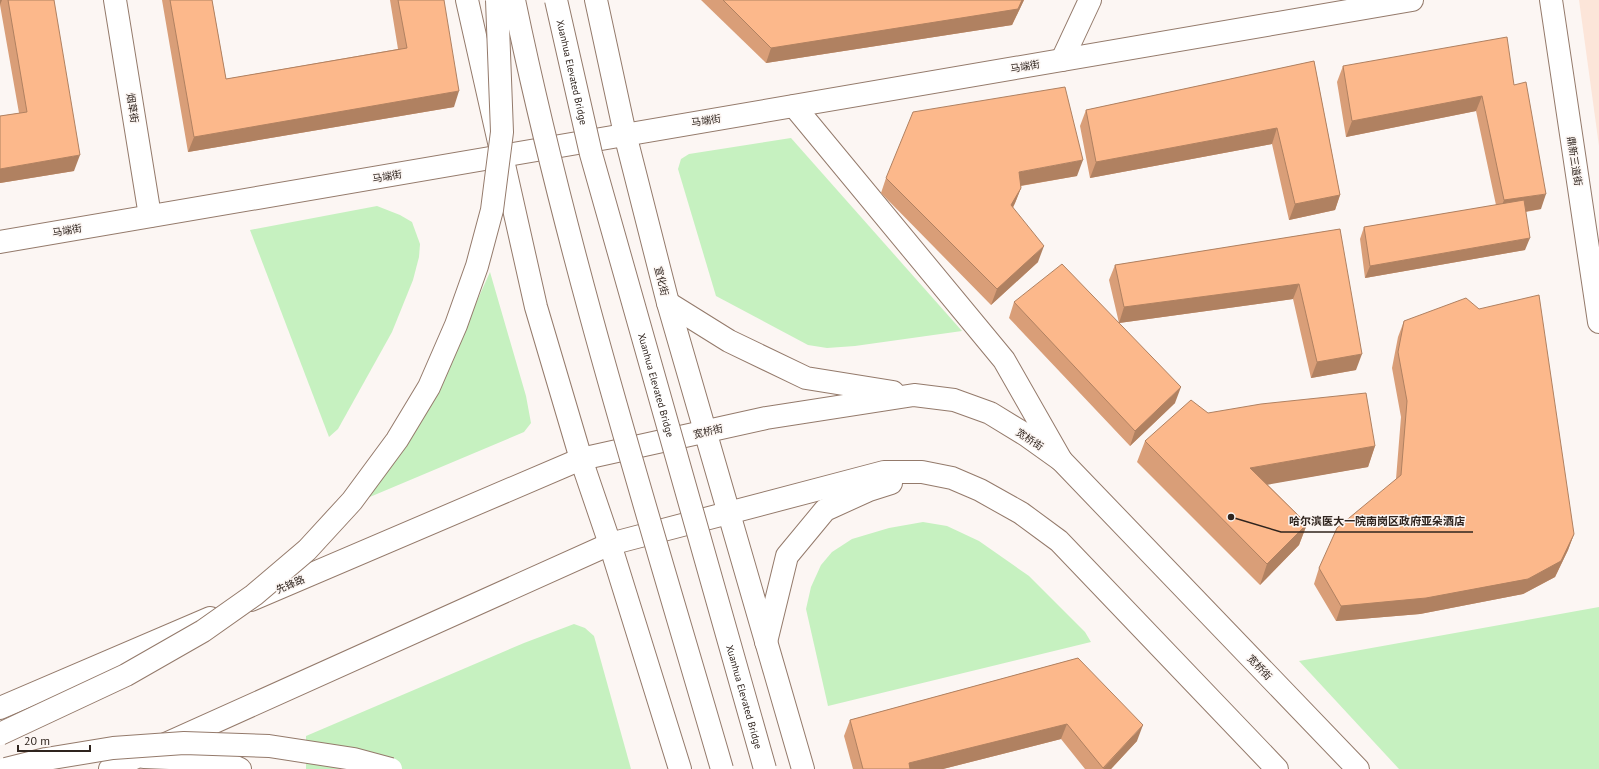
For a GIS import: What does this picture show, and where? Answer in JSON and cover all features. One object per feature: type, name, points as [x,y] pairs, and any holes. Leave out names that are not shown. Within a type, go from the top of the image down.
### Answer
[{"type":"main road","name":"烟草街","points":[[115,0],[150,216]]},
{"type":"main road","points":[[467,0],[536,307],[580,459],[610,544],[680,769]]},
{"type":"main road","points":[[0,734],[126,675],[203,631],[254,595],[307,550],[347,506],[397,440],[429,387],[456,325],[477,266],[492,210],[502,132],[497,0]]},
{"type":"main road","points":[[514,0],[526,60],[581,285],[722,769]]},
{"type":"main road","name":"Xuanhua Elevated Bridge","points":[[556,0],[591,154],[765,769]]},
{"type":"main road","name":"宣化街","points":[[596,0],[625,134],[668,302],[729,341],[806,378],[914,395]]},
{"type":"main road","points":[[1062,60],[1090,0]]},
{"type":"main road","name":"马端街","points":[[0,242],[1412,0]]},
{"type":"main road","name":"鼎新三道街","points":[[1551,0],[1599,322]]},
{"type":"main road","points":[[794,106],[1004,360],[1061,460]]},
{"type":"main road","points":[[668,302],[803,769]]},
{"type":"main road","name":"宽桥街","points":[[580,459],[766,418],[914,395],[954,400],[990,413],[1026,435],[1061,460],[1358,769]]},
{"type":"main road","name":"先锋路","points":[[0,708],[580,459]]},
{"type":"main road","points":[[110,769],[610,544],[884,472],[922,472],[952,478],[980,490],[1021,513],[1059,541],[1277,769]]},
{"type":"main road","points":[[766,643],[787,556],[825,510],[868,490],[922,472]]},
{"type":"main road","points":[[6,769],[46,759],[112,748],[184,744],[268,746],[354,759],[391,769]]},
{"type":"main road","points":[[139,757],[220,760],[240,769]]},
{"type":"shaded area","points":[[1579,0],[1599,0],[1599,146]]},
{"type":"green space","points":[[791,138],[962,331],[855,346],[827,348],[808,345],[716,296],[678,169],[681,159],[689,154]]},
{"type":"green space","points":[[377,206],[400,215],[412,222],[420,244],[419,257],[413,280],[392,332],[338,429],[329,437],[250,230]]},
{"type":"green space","points":[[490,272],[526,396],[531,423],[524,432],[365,499],[463,332]]},
{"type":"green space","points":[[923,522],[947,526],[979,541],[1029,576],[1085,632],[1091,642],[828,706],[806,609],[811,587],[821,565],[832,552],[852,539],[889,528]]},
{"type":"green space","points":[[1599,607],[1599,769],[1399,769],[1299,661]]},
{"type":"green space","points":[[574,624],[585,628],[594,636],[631,769],[306,769],[306,736],[524,643]]},
{"type":"building","points":[[8,0],[54,0],[80,155],[0,169],[0,116],[27,112]]},
{"type":"building","points":[[170,0],[212,0],[226,79],[407,48],[398,0],[444,0],[459,91],[194,137]]},
{"type":"building","points":[[723,0],[1022,0],[1018,9],[771,48]]},
{"type":"building","points":[[1507,37],[1514,85],[1526,82],[1546,194],[1504,200],[1482,96],[1352,121],[1343,66]]},
{"type":"building","points":[[1314,61],[1340,195],[1295,204],[1277,128],[1096,162],[1086,110]]},
{"type":"building","points":[[1065,87],[1083,160],[1019,172],[1021,188],[1011,205],[1044,246],[997,289],[886,178],[913,112]]},
{"type":"building","points":[[1524,200],[1530,238],[1370,266],[1364,227]]},
{"type":"building","points":[[1340,229],[1362,354],[1317,362],[1299,284],[1124,307],[1115,265]]},
{"type":"building","points":[[1062,264],[1181,387],[1135,431],[1014,302]]},
{"type":"building","points":[[1539,295],[1574,534],[1561,561],[1528,579],[1426,598],[1341,606],[1319,568],[1337,528],[1401,475],[1407,401],[1398,352],[1404,321],[1466,298],[1479,309]]},
{"type":"building","points":[[1366,393],[1375,446],[1250,468],[1307,524],[1267,564],[1145,441],[1191,400],[1208,413],[1261,404]]},
{"type":"building","points":[[1078,658],[1143,725],[1103,768],[1067,724],[909,763],[910,769],[863,769],[850,720]]},
{"type":"place","name":"哈尔滨医大一院南岗区政府亚朵酒店","points":[[1231,517]]}]
